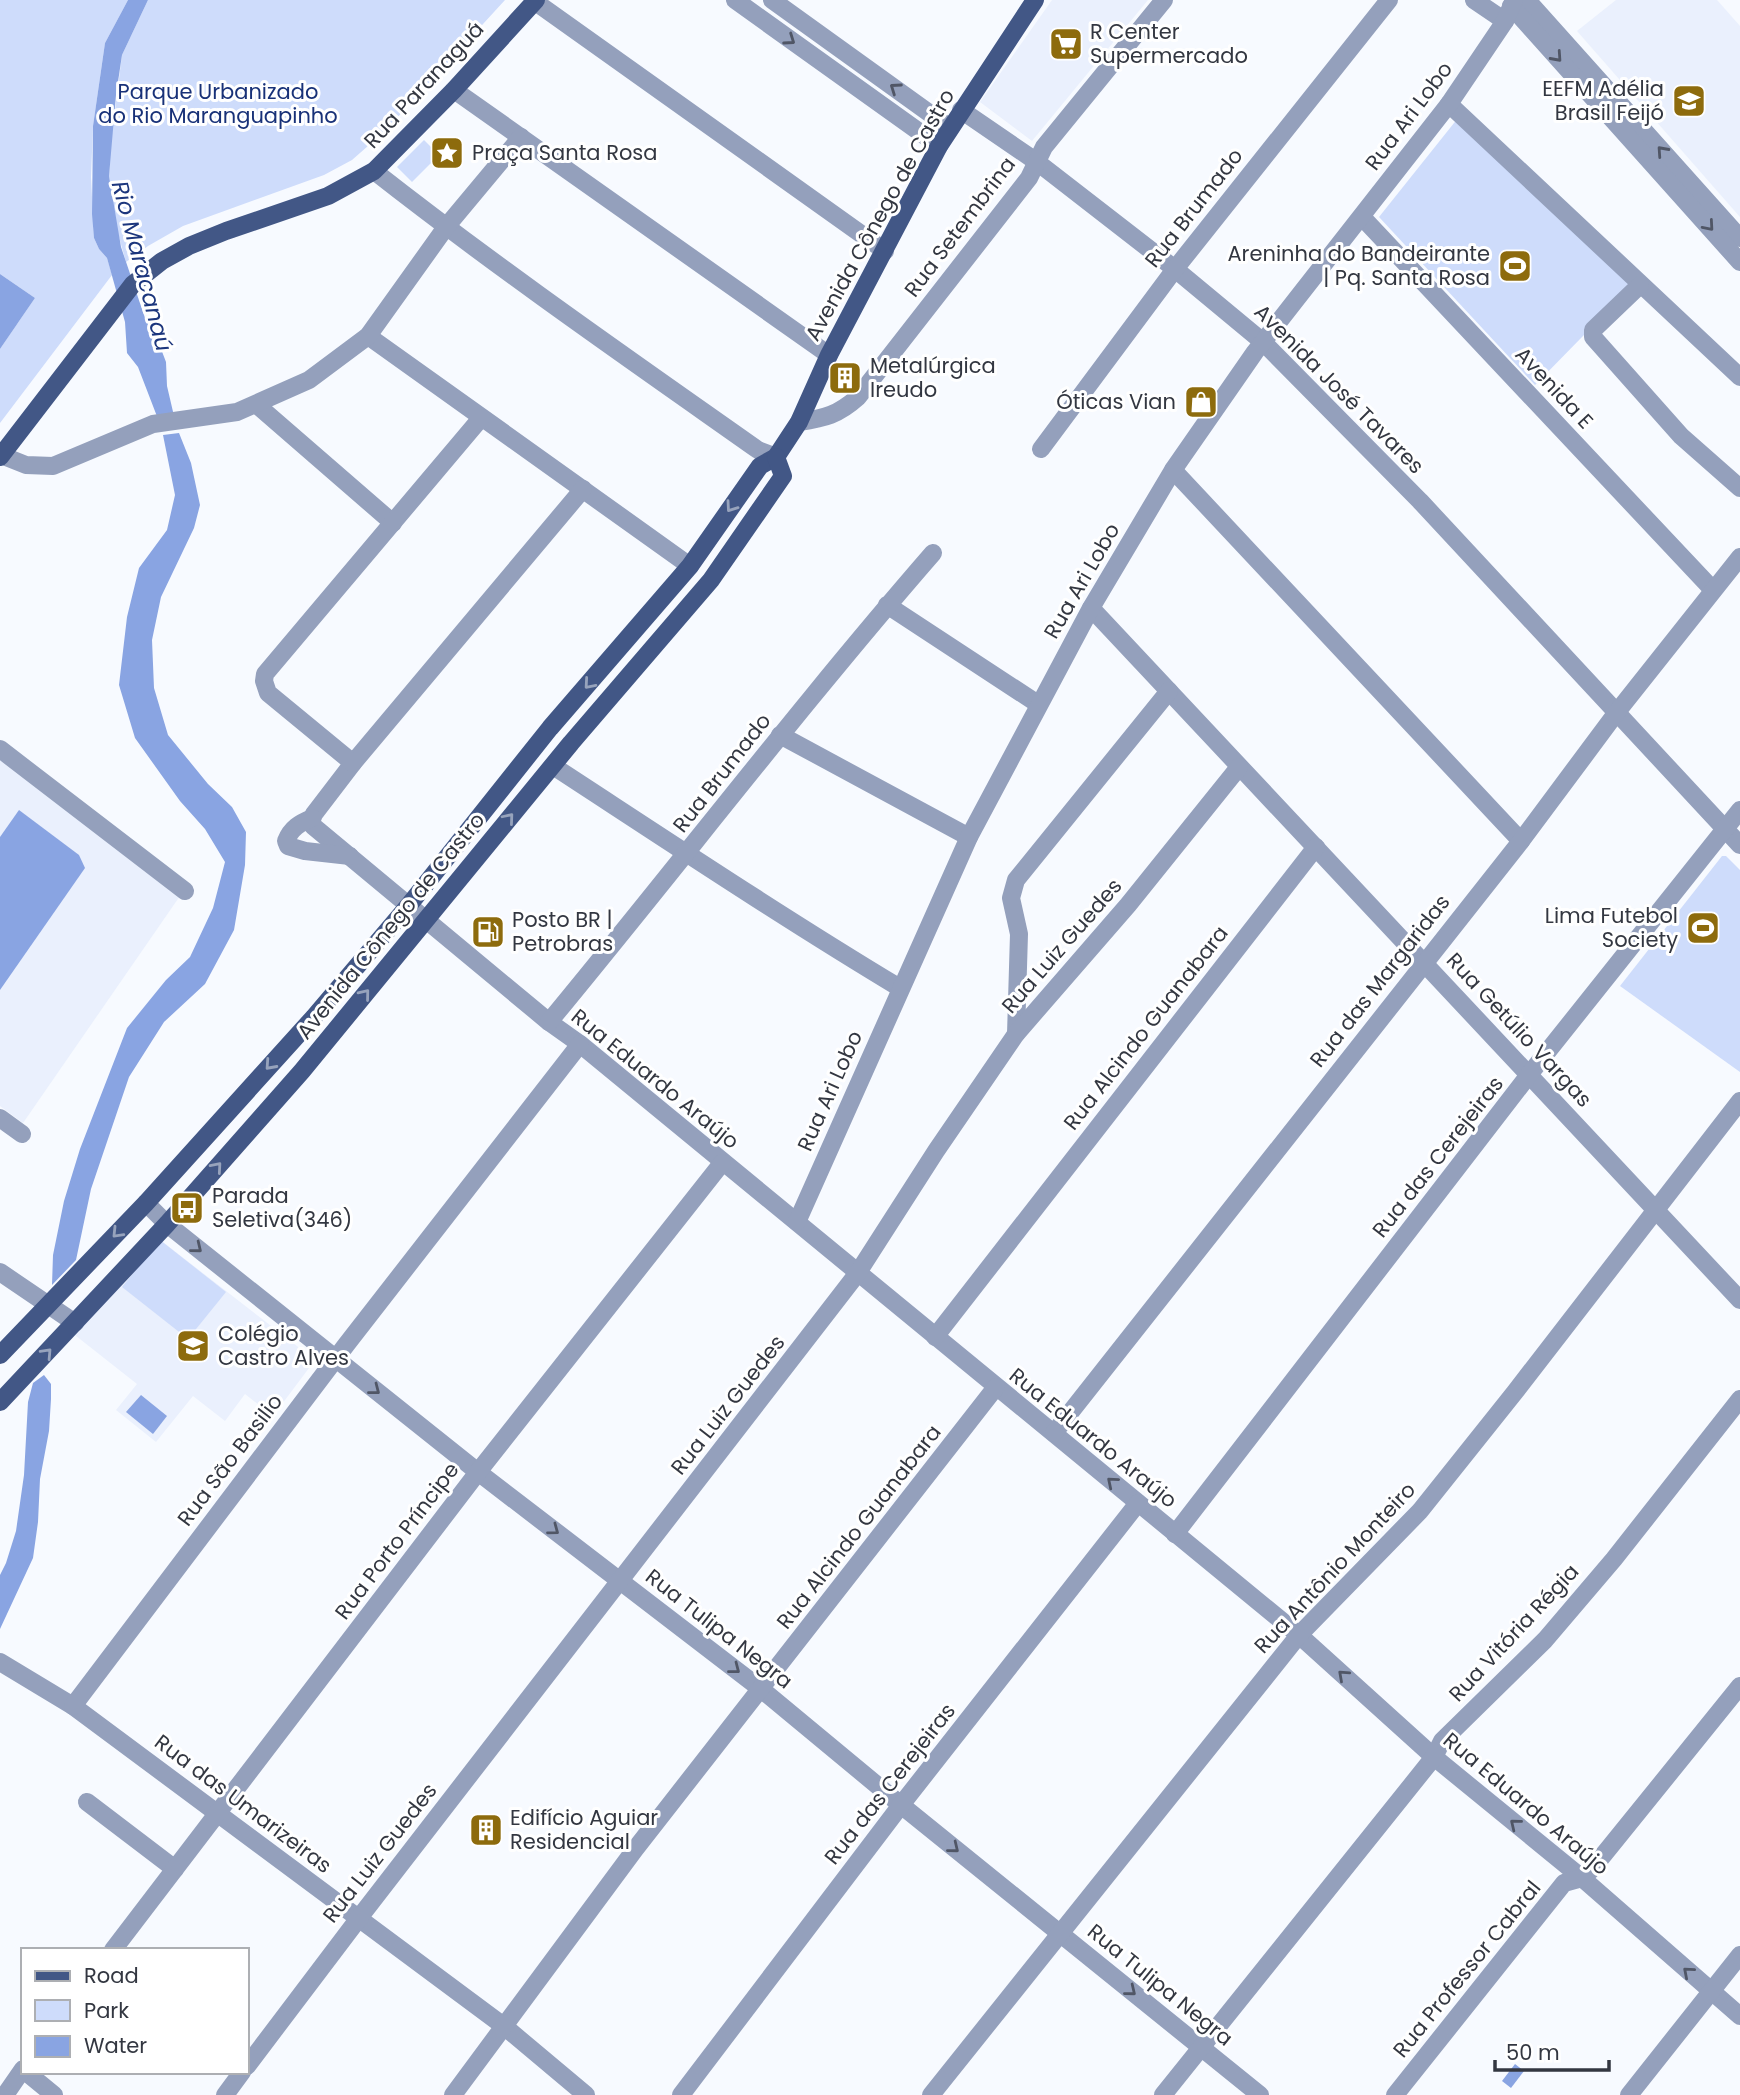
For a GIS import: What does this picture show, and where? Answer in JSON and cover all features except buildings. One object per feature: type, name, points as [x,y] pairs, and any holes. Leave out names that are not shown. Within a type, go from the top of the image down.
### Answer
[{"type":"main road","name":"Avenida Cônego de Castro","points":[[0,1355],[146,1203],[305,1027],[409,905],[550,728],[690,566],[760,466],[776,457],[799,422],[829,355],[939,146],[1035,0]]},
{"type":"main road","name":"Rua Paranaguá","points":[[1,456],[133,285],[162,261],[189,246],[328,196],[374,171],[454,90],[535,1]]},
{"type":"main road","name":"Avenida Cônego de Castro","points":[[0,1402],[167,1223],[302,1071],[570,743],[710,580],[783,476],[776,457]]},
{"type":"main road","points":[[690,566],[710,580]]},
{"type":"main road","points":[[550,728],[570,743]]},
{"type":"street","points":[[735,0],[939,146]]},
{"type":"street","points":[[772,0],[950,128]]},
{"type":"street","name":"Rua Setembrina","points":[[799,422],[829,417],[858,397],[1029,178],[1044,147],[1164,0]]},
{"type":"street","name":"Rua Brumado","points":[[1041,449],[1175,269],[1389,0]]},
{"type":"street","points":[[1474,0],[1514,7],[1740,239]]},
{"type":"street","points":[[535,1],[885,251]]},
{"type":"street","points":[[1514,7],[1740,262]]},
{"type":"street","name":"Rua Ari Lobo","points":[[797,1222],[969,837],[1091,608],[1173,470],[1263,342],[1449,104],[1514,7]]},
{"type":"street","points":[[454,90],[829,355]]},
{"type":"street","points":[[1449,104],[1740,377]]},
{"type":"street","name":"Avenida José Tavares","points":[[961,110],[1037,162],[1175,269],[1263,342],[1420,502],[1740,845]]},
{"type":"street","points":[[1,456],[26,465],[53,466],[153,424],[237,412],[309,380],[368,336],[446,227],[521,137]]},
{"type":"street","points":[[374,171],[446,227],[758,450],[776,457]]},
{"type":"street","name":"Avenida E","points":[[1362,217],[1713,590]]},
{"type":"street","points":[[1640,285],[1593,330],[1593,337],[1681,436],[1740,488]]},
{"type":"street","points":[[368,336],[690,566]]},
{"type":"street","points":[[257,405],[393,523]]},
{"type":"street","points":[[353,763],[268,693],[264,681],[268,670],[481,418]]},
{"type":"street","points":[[1173,470],[1521,841]]},
{"type":"street","points":[[350,856],[305,851],[288,846],[286,841],[296,825],[312,820],[353,763],[583,489]]},
{"type":"street","name":"Rua Brumado","points":[[549,1022],[780,735],[933,553]]},
{"type":"street","name":"Rua das Margaridas","points":[[1054,1433],[1521,841],[1617,712],[1740,557]]},
{"type":"street","points":[[887,605],[1038,704]]},
{"type":"street","name":"Rua Getúlio Vargas","points":[[1091,608],[1740,1300]]},
{"type":"street","points":[[1016,1034],[1019,934],[1011,898],[1016,880],[1169,691]]},
{"type":"street","points":[[780,735],[969,837]]},
{"type":"street","points":[[0,749],[185,891]]},
{"type":"street","points":[[553,766],[688,852],[795,925],[900,988]]},
{"type":"street","name":"Rua Luiz Guedes","points":[[248,2065],[857,1274],[1016,1034],[1128,905],[1239,768]]},
{"type":"street","name":"Rua das Cerejeiras","points":[[1175,1534],[1528,1076],[1740,810]]},
{"type":"street","name":"Rua Eduardo Araújo","points":[[312,820],[316,829],[549,1022],[580,1044],[1299,1635],[1434,1757],[1582,1878],[1740,2016]]},
{"type":"street","name":"Rua Alcindo Guanabara","points":[[935,1337],[1316,847]]},
{"type":"street","name":"Rua São Basilio","points":[[73,1706],[336,1359],[580,1044]]},
{"type":"street","name":"Rua Antônio Monteiro","points":[[931,2095],[1299,1635],[1420,1511],[1740,1101]]},
{"type":"street","points":[[0,1118],[22,1134]]},
{"type":"street","name":"Rua Porto Príncipe","points":[[115,1948],[478,1472],[722,1163]]},
{"type":"street","name":"Rua Tulipa Negra","points":[[146,1203],[167,1223],[478,1472],[761,1689],[1260,2095]]},
{"type":"street","points":[[0,1272],[75,1323]]},
{"type":"street","name":"Rua Alcindo Guanabara","points":[[453,2095],[636,1848],[996,1387]]},
{"type":"street","name":"Rua Vitória Régia","points":[[1163,2095],[1434,1757],[1442,1741],[1545,1640],[1614,1559],[1740,1399]]},
{"type":"street","name":"Rua das Cerejeiras","points":[[681,2095],[901,1805],[1138,1503]]},
{"type":"street","name":"Rua das Umarizeiras","points":[[0,1662],[73,1706],[505,2027],[586,2095]]},
{"type":"street","name":"Rua Professor Cabral","points":[[1395,2095],[1564,1883],[1582,1878],[1592,1869],[1740,1686]]},
{"type":"street","points":[[87,1802],[175,1869]]},
{"type":"street","points":[[1629,2095],[1740,1955]]},
{"type":"street","points":[[5,2094],[21,2073]]},
{"type":"street","points":[[28,2074],[54,2095]]},
{"type":"street","points":[[225,2095],[241,2074]]},
{"type":"shaded area","name":"R Center Supermercado","points":[[1052,0],[1148,0],[1032,141],[980,102]]},
{"type":"shaded area","name":"EEFM Adélia Brasil Feijó","points":[[1616,0],[1717,0],[1740,26],[1740,217],[1577,31]]},
{"type":"shaded area","points":[[0,759],[182,893],[23,1123],[0,1106]]},
{"type":"shaded area","name":"Colégio Castro Alves","points":[[159,1239],[315,1360],[273,1416],[245,1394],[225,1421],[193,1396],[156,1442],[116,1410],[137,1384],[71,1332]]},
{"type":"green space","name":"Parque Urbanizado do Rio Maranguapinho","points":[[0,0],[128,0],[105,43],[93,126],[91,177],[94,238],[107,258],[112,275],[0,423],[0,349],[35,298],[0,274]]},
{"type":"green space","name":"Parque Urbanizado do Rio Maranguapinho","points":[[148,0],[505,0],[385,131],[352,160],[324,175],[183,226],[126,262],[117,230],[109,176],[110,149],[122,55]]},
{"type":"green space","name":"Areninha do Bandeirante | Pq. Santa Rosa","points":[[1458,118],[1632,286],[1535,385],[1379,217]]},
{"type":"green space","points":[[424,140],[439,155],[412,182],[397,167]]},
{"type":"green space","name":"Lima Futebol Society","points":[[1722,856],[1726,856],[1740,870],[1740,1072],[1620,986]]},
{"type":"green space","points":[[160,1240],[226,1292],[188,1339],[122,1287]]},
{"type":"water","name":"Rio Maracanaú","points":[[128,0],[148,0],[122,55],[109,176],[121,247],[145,318],[166,362],[167,386],[174,416],[158,419],[138,367],[127,353],[125,322],[107,258],[94,238],[92,214],[93,126],[105,43]]},
{"type":"water","points":[[0,274],[35,298],[0,349]]},
{"type":"water","points":[[179,433],[191,463],[200,505],[194,528],[161,597],[152,640],[154,688],[168,735],[208,784],[232,807],[246,832],[245,865],[234,930],[205,984],[164,1022],[129,1077],[91,1189],[76,1260],[52,1285],[53,1255],[64,1201],[80,1149],[127,1028],[166,980],[190,957],[213,908],[225,862],[205,829],[180,801],[135,738],[119,685],[127,617],[139,568],[167,530],[175,495],[163,435]]},
{"type":"water","points":[[19,810],[79,855],[85,868],[0,990],[0,837]]},
{"type":"water","points":[[44,1375],[51,1384],[51,1399],[33,1558],[0,1629],[0,1575],[16,1531],[24,1475],[28,1402],[33,1383]]},
{"type":"water","points":[[141,1395],[167,1416],[153,1434],[126,1412]]},
{"type":"water","points":[[1515,2064],[1524,2071],[1511,2088],[1502,2081]]},
{"type":"place","name":"R Center Supermercado","points":[[1066,44]]},
{"type":"place","name":"EEFM Adélia Brasil Feijó","points":[[1689,101]]},
{"type":"place","name":"Praça Santa Rosa","points":[[447,153]]},
{"type":"place","name":"Areninha do Bandeirante | Pq. Santa Rosa","points":[[1515,266]]},
{"type":"place","name":"Metalúrgica Ireudo","points":[[845,378]]},
{"type":"place","name":"Óticas Vian","points":[[1201,402]]},
{"type":"place","name":"Lima Futebol Society","points":[[1703,928]]},
{"type":"place","name":"Posto BR | Petrobras","points":[[488,932]]},
{"type":"place","name":"Parada Seletiva(346)","points":[[187,1208]]},
{"type":"place","name":"Colégio Castro Alves","points":[[193,1346]]},
{"type":"place","name":"Edifício Aguiar Residencial","points":[[486,1830]]}]
